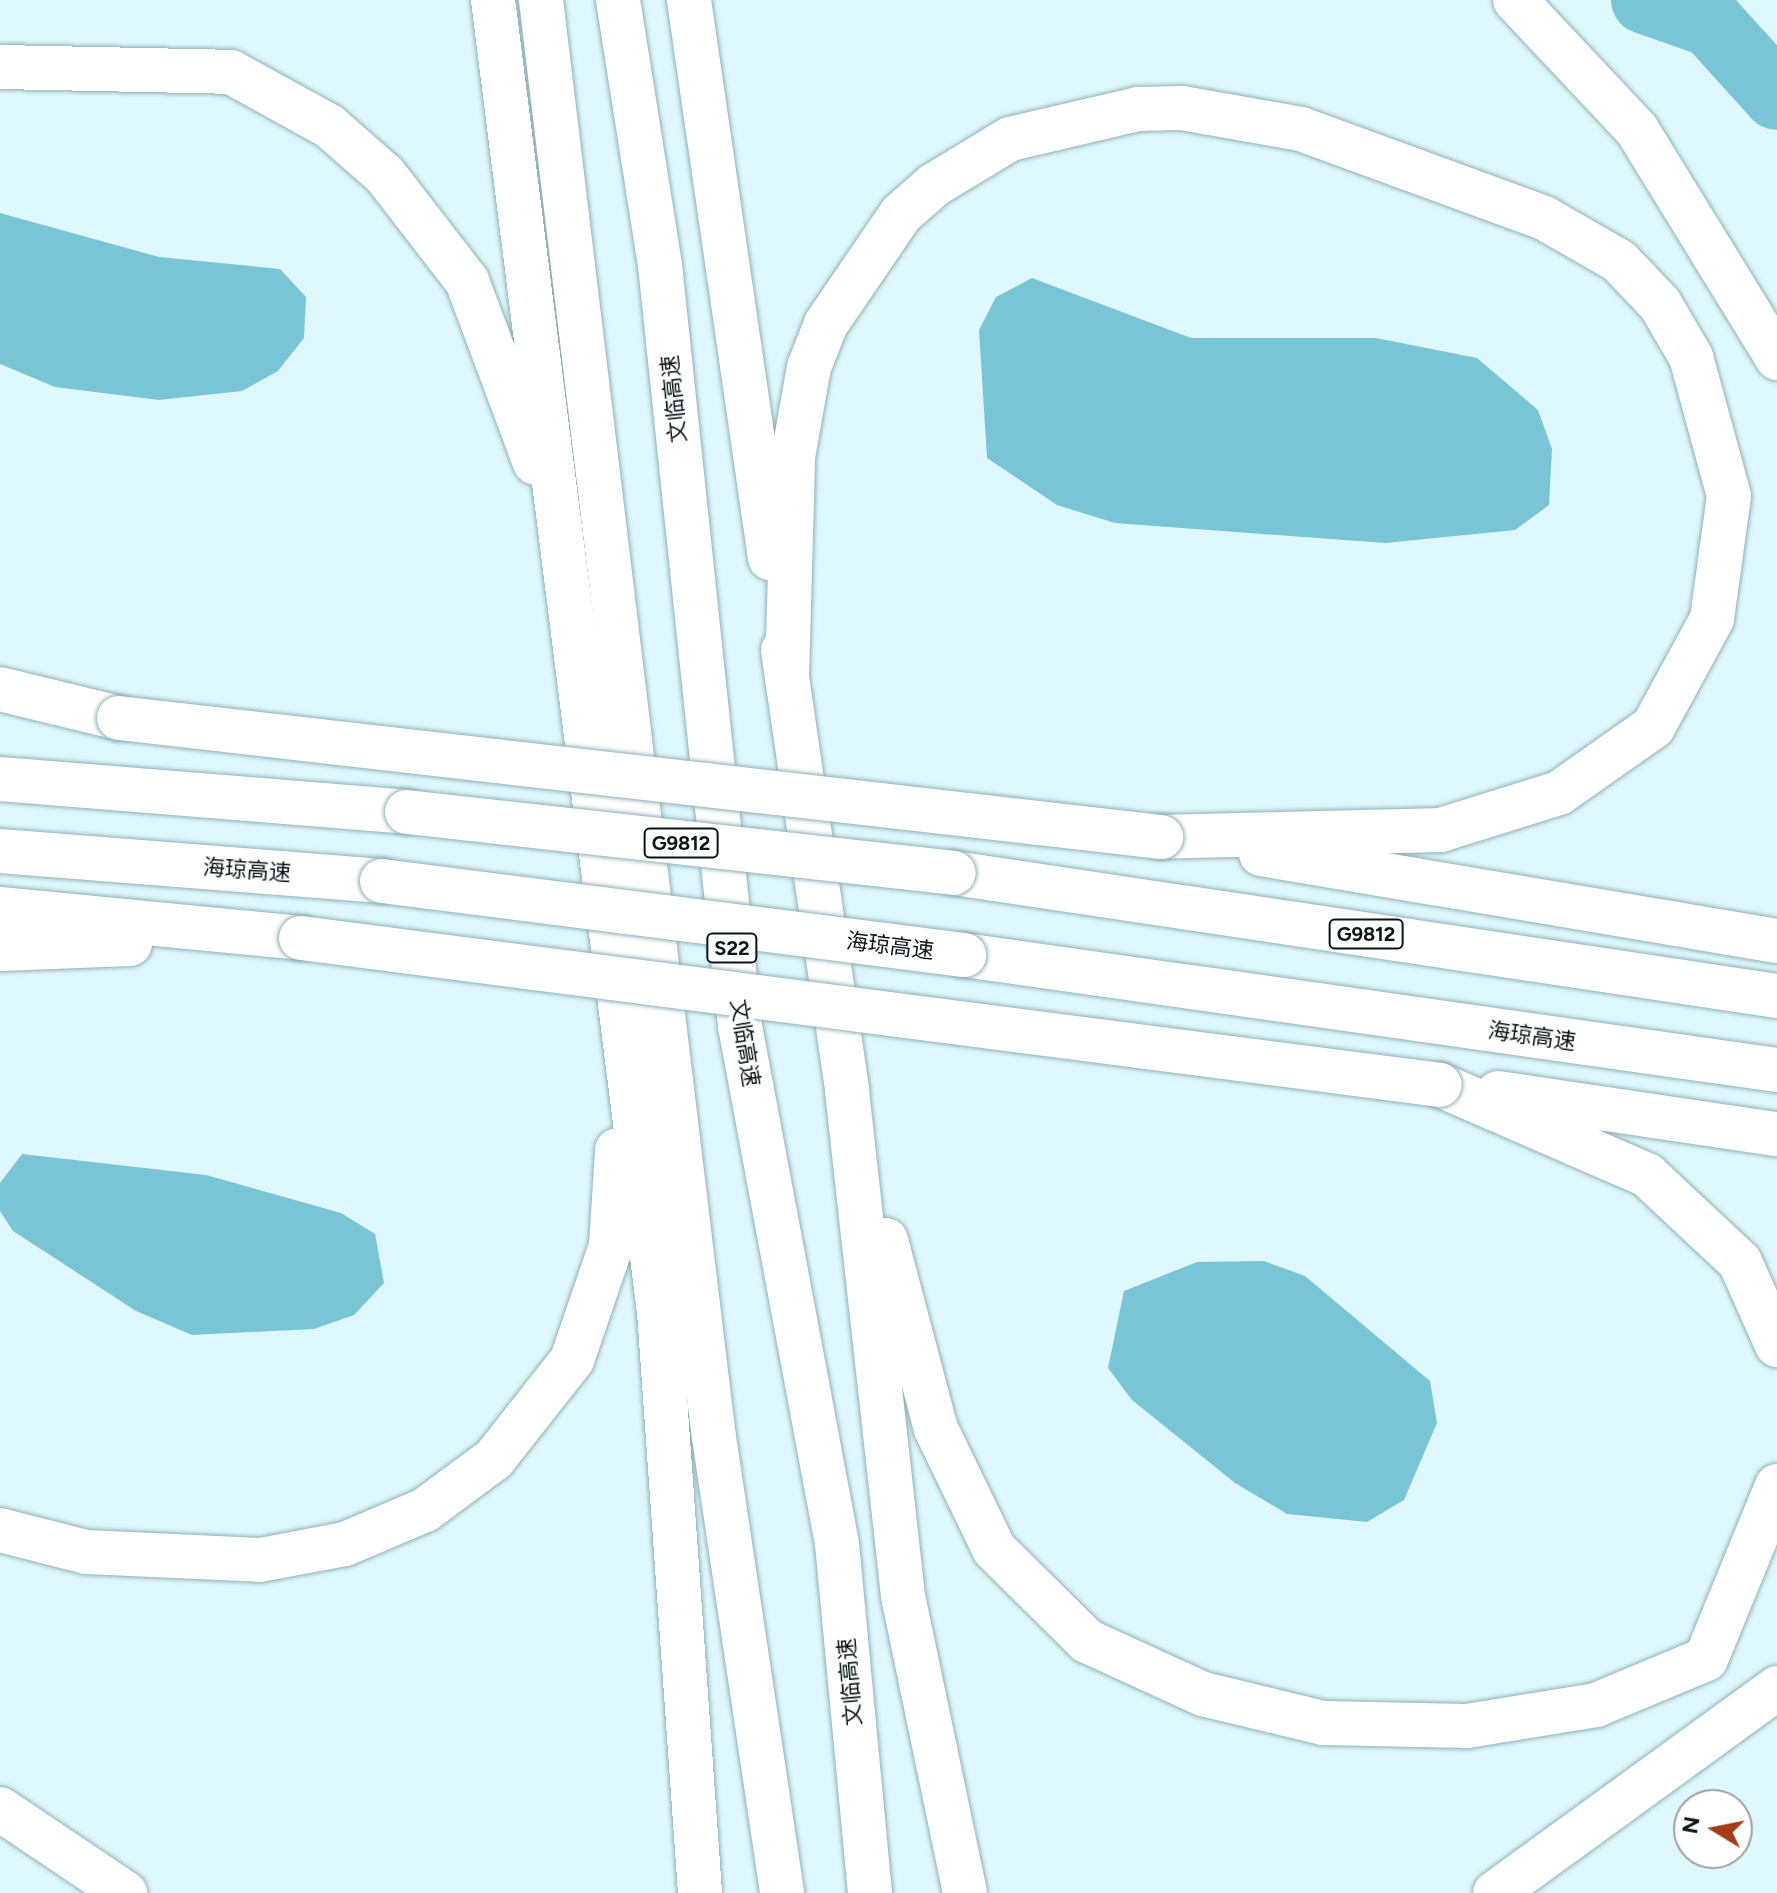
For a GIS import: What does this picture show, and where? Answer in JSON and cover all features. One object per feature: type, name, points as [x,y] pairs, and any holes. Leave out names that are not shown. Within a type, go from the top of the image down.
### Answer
[{"type":"highway","points":[[493,0],[659,1312],[700,1893]]},
{"type":"highway","points":[[541,0],[714,1437],[782,1893]]},
{"type":"highway","name":"文临高速","points":[[618,0],[660,265],[740,1026],[837,1544],[870,1893]]},
{"type":"highway","points":[[689,0],[847,1091],[903,1596],[965,1893]]},
{"type":"highway","points":[[1515,0],[1637,130],[1777,358]]},
{"type":"highway","points":[[0,67],[231,72],[329,126],[385,175],[467,281],[563,545]]},
{"type":"highway","points":[[787,678],[793,457],[809,367],[826,324],[864,259],[901,214],[971,160],[1010,139],[1138,109],[1182,108],[1301,129],[1544,218],[1619,261],[1660,304],[1691,357],[1729,496],[1712,619],[1653,727],[1559,793],[1441,830],[1161,837]]},
{"type":"highway","points":[[0,689],[119,718]]},
{"type":"highway","points":[[0,711],[119,718],[1161,837],[1777,941]]},
{"type":"highway","name":"G9812","points":[[0,779],[407,812],[954,873],[1777,996]]},
{"type":"highway","name":"海琼高速","points":[[0,851],[382,881],[964,955],[1777,1070]]},
{"type":"highway","points":[[0,909],[301,938],[1440,1085],[1777,1134]]},
{"type":"highway","points":[[0,949],[301,938]]},
{"type":"highway","points":[[0,1530],[86,1552],[232,1559],[303,1554],[386,1529],[494,1459],[558,1382],[602,1285],[616,1207],[620,999]]},
{"type":"highway","points":[[1440,1085],[1647,1175],[1740,1262],[1777,1345]]},
{"type":"highway","points":[[847,1091],[936,1429],[970,1512],[1053,1614],[1162,1681],[1323,1723],[1467,1726],[1596,1705],[1706,1659],[1777,1486]]},
{"type":"highway","points":[[1495,1893],[1777,1688]]},
{"type":"highway","points":[[0,1809],[125,1893]]},
{"type":"water","points":[[0,213],[159,257],[280,269],[306,297],[304,338],[278,371],[242,391],[159,400],[55,387],[0,364]]},
{"type":"water","points":[[1032,278],[1191,338],[1376,338],[1477,358],[1538,410],[1552,449],[1549,505],[1515,530],[1385,543],[1115,523],[1057,505],[987,458],[979,330],[996,297]]},
{"type":"water","points":[[22,1154],[206,1175],[341,1213],[375,1234],[384,1283],[354,1315],[314,1329],[192,1335],[136,1311],[13,1231],[0,1211],[0,1183]]},
{"type":"water","points":[[1264,1261],[1305,1276],[1430,1381],[1437,1423],[1404,1500],[1367,1522],[1287,1514],[1235,1483],[1132,1400],[1108,1368],[1124,1291],[1197,1262]]},
{"type":"waterway","points":[[1645,0],[1711,23],[1777,96]]}]
